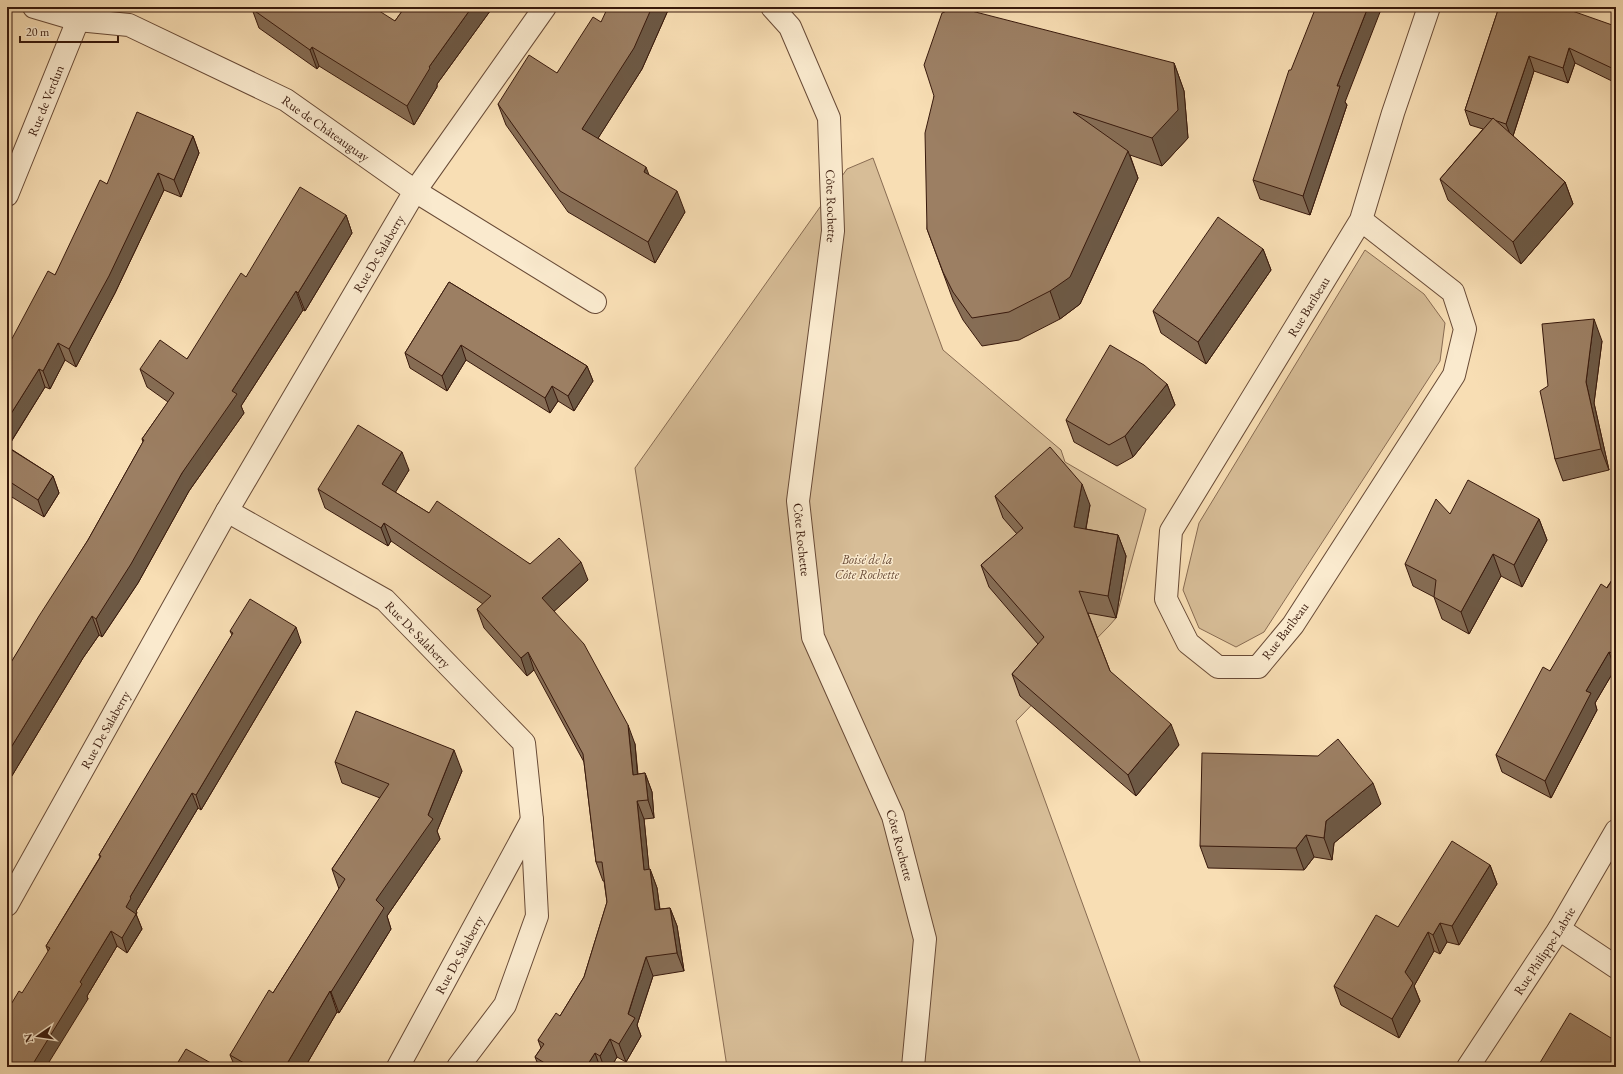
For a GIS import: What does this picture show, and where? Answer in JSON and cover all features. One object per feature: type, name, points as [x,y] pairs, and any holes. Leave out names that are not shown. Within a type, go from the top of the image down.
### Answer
[{"type":"street","name":"Rue de Châteauguay","points":[[34,7],[82,14],[129,25],[286,100],[415,191],[595,302]]},
{"type":"street","name":"Rue De Salaberry","points":[[7,905],[227,511],[415,191],[545,7]]},
{"type":"street","name":"Côte Rochette","points":[[772,7],[790,27],[829,118],[833,231],[798,501],[813,637],[893,816],[925,939],[913,1067]]},
{"type":"street","name":"Rue Baribeau","points":[[1361,220],[1453,292],[1465,329],[1454,375],[1293,625],[1258,667],[1218,667],[1188,643],[1166,599],[1171,531],[1361,220],[1393,113],[1429,7]]},
{"type":"street","name":"Rue de Verdun","points":[[7,195],[82,14]]},
{"type":"street","name":"Rue De Salaberry","points":[[227,511],[385,600],[524,743],[532,820],[537,916],[505,1005],[458,1067]]},
{"type":"street","name":"Rue De Salaberry","points":[[398,1067],[532,820]]},
{"type":"street","name":"Rue Philippe-Labrie","points":[[1468,1067],[1559,929],[1616,831]]},
{"type":"street","points":[[1559,929],[1616,967]]},
{"type":"green space","name":"Boisé de la Côte Rochette","points":[[873,158],[943,350],[1061,450],[1065,462],[1146,509],[1116,618],[1016,721],[1142,1067],[727,1067],[635,468],[847,169]]},
{"type":"green space","points":[[1365,250],[1424,294],[1445,323],[1440,361],[1264,632],[1236,647],[1199,628],[1183,590],[1199,523]]},
{"type":"building","points":[[254,7],[373,7],[395,21],[405,7],[472,7],[429,67],[430,68],[407,106],[312,47],[310,50],[252,9]]},
{"type":"building","points":[[608,7],[652,7],[634,48],[582,129],[646,167],[644,172],[677,191],[648,242],[560,191],[498,104],[529,55],[557,73],[593,17],[601,22]]},
{"type":"building","points":[[956,7],[1174,63],[1178,110],[1152,138],[1073,112],[1128,151],[1070,277],[1050,291],[1009,312],[972,318],[953,292],[943,272],[927,229],[925,133],[934,96],[924,65],[942,13]]},
{"type":"building","points":[[1316,7],[1368,7],[1337,86],[1340,86],[1303,196],[1253,180],[1289,70],[1291,70]]},
{"type":"building","points":[[1499,7],[1561,7],[1615,26],[1616,25],[1616,70],[1569,48],[1563,68],[1529,56],[1506,124],[1494,120],[1493,118],[1492,119],[1465,110]]},
{"type":"building","points":[[137,112],[193,136],[174,180],[158,173],[109,276],[69,349],[58,343],[43,371],[39,369],[7,420],[7,348],[48,271],[55,275],[100,180],[107,184]]},
{"type":"building","points":[[1493,118],[1565,182],[1513,242],[1440,179]]},
{"type":"building","points":[[300,187],[346,215],[298,293],[296,291],[232,391],[237,394],[182,473],[131,564],[96,619],[92,616],[7,754],[7,669],[88,540],[144,440],[142,439],[174,393],[140,369],[160,340],[187,359],[241,273],[246,277]]},
{"type":"building","points":[[1218,217],[1263,249],[1198,342],[1153,311]]},
{"type":"building","points":[[449,282],[587,366],[568,396],[552,386],[545,398],[461,345],[442,376],[405,353]]},
{"type":"building","points":[[1594,319],[1586,382],[1601,449],[1555,459],[1540,391],[1548,386],[1542,324]]},
{"type":"building","points":[[1110,345],[1144,365],[1167,384],[1125,436],[1109,445],[1066,420]]},
{"type":"building","points":[[358,425],[402,452],[382,484],[429,513],[437,501],[530,564],[559,538],[581,562],[542,598],[584,644],[628,725],[633,775],[645,773],[648,800],[637,801],[644,870],[650,869],[655,910],[670,908],[677,953],[646,957],[628,1014],[635,1018],[619,1044],[610,1039],[600,1056],[595,1053],[586,1067],[551,1067],[535,1057],[544,1044],[538,1040],[556,1013],[560,1016],[584,977],[607,902],[602,862],[596,862],[583,754],[528,652],[521,658],[477,609],[491,596],[384,523],[381,528],[318,489]]},
{"type":"building","points":[[7,447],[53,476],[38,500],[7,480]]},
{"type":"building","points":[[1050,447],[1082,484],[1074,527],[1118,535],[1108,596],[1079,591],[1110,671],[1171,724],[1128,775],[1012,674],[1044,637],[981,565],[1023,528],[995,496]]},
{"type":"building","points":[[1468,480],[1539,519],[1514,565],[1493,554],[1461,612],[1434,597],[1436,580],[1405,564],[1436,499],[1450,514]]},
{"type":"building","points":[[1616,574],[1616,654],[1609,652],[1586,691],[1591,693],[1545,781],[1496,755],[1543,667],[1550,671],[1601,584],[1607,588]]},
{"type":"building","points":[[250,599],[296,627],[196,795],[192,793],[130,897],[131,898],[126,907],[136,914],[122,938],[111,931],[80,982],[82,984],[31,1067],[7,1067],[7,1011],[19,991],[22,993],[50,948],[46,946],[233,633],[230,631]]},
{"type":"building","points":[[356,711],[454,750],[428,815],[433,819],[376,900],[384,908],[331,992],[330,991],[285,1067],[251,1067],[230,1055],[269,990],[273,993],[345,879],[332,869],[389,784],[335,762]]},
{"type":"building","points":[[1338,739],[1373,783],[1326,821],[1324,838],[1306,835],[1296,848],[1200,846],[1202,753],[1318,756]]},
{"type":"building","points":[[1452,841],[1490,865],[1452,926],[1440,923],[1433,935],[1428,932],[1405,972],[1413,983],[1392,1019],[1334,986],[1376,915],[1398,927]]},
{"type":"building","points":[[1570,1013],[1616,1041],[1616,1067],[1538,1066]]},
{"type":"building","points":[[186,1049],[218,1067],[175,1067]]}]
